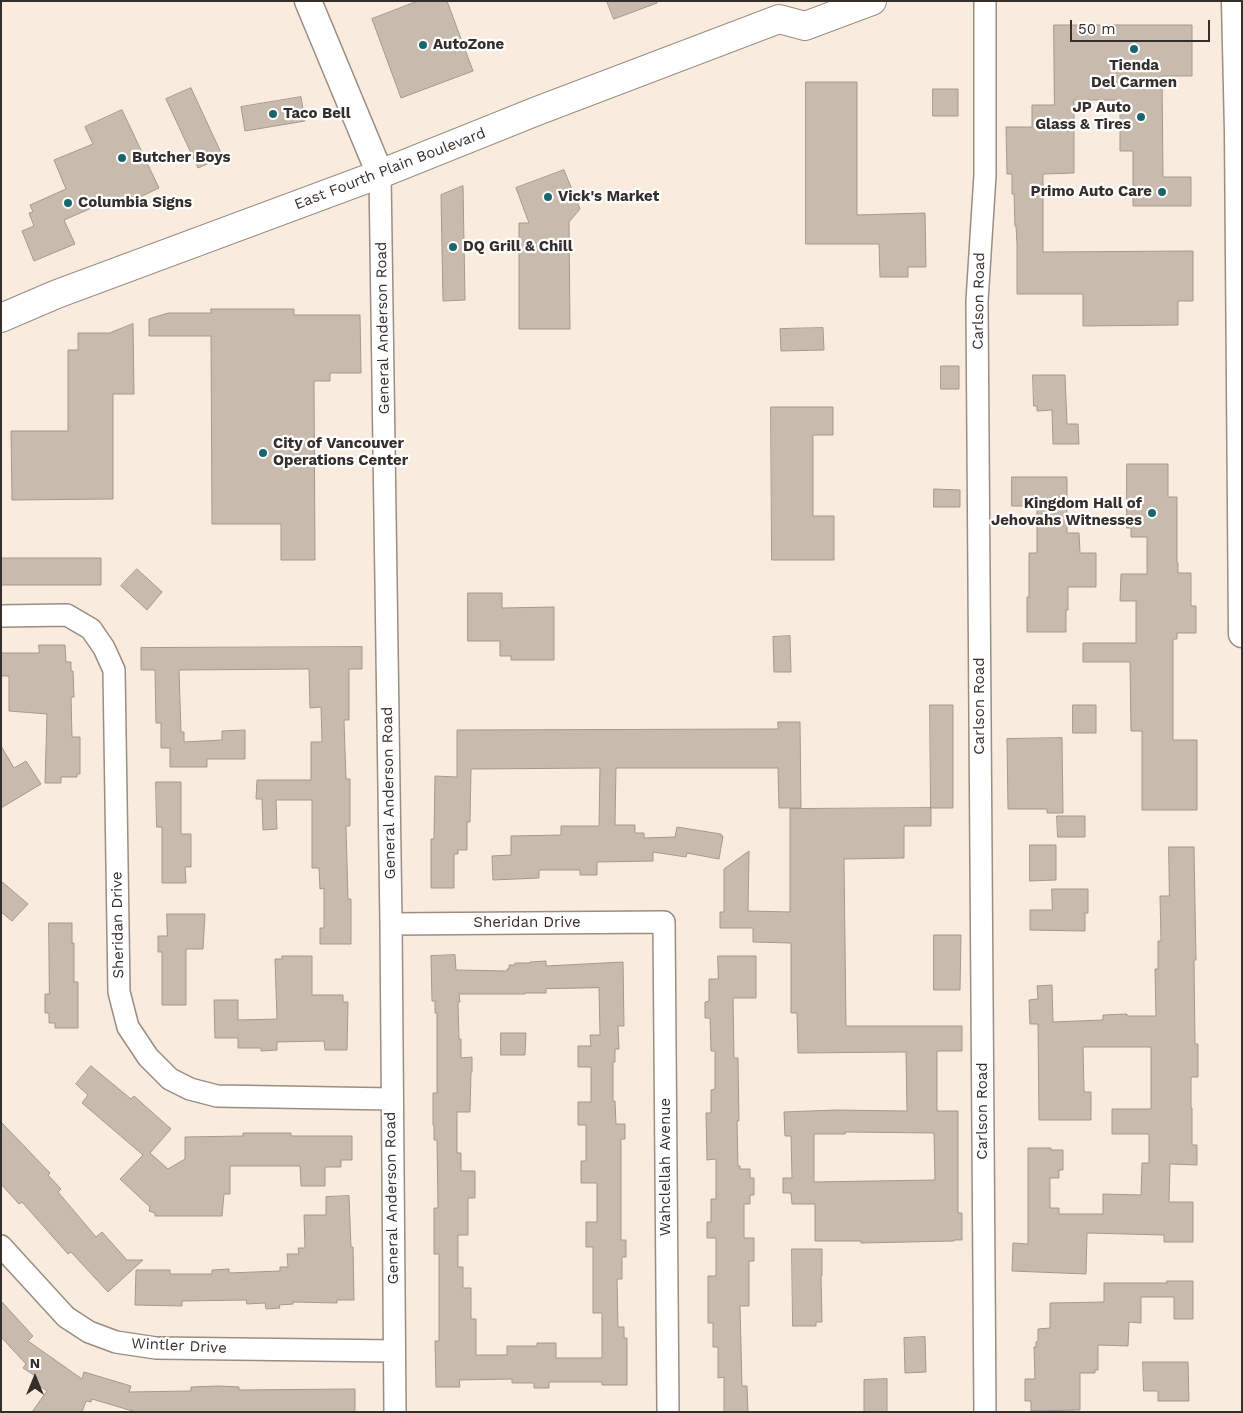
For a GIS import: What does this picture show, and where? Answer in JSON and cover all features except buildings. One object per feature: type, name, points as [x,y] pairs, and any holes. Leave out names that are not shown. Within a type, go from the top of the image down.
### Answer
[{"type":"main road","name":"East Fourth Plain Boulevard","points":[[1,318],[57,294],[380,174],[785,10],[805,26],[872,1]]},
{"type":"street","points":[[308,1],[380,174]]},
{"type":"street","name":"Carlson Road","points":[[985,1],[985,175],[977,301],[985,1412]]},
{"type":"street","points":[[1235,1],[1238,132],[1242,634]]},
{"type":"street","name":"General Anderson Road","points":[[380,174],[391,924],[395,1412]]},
{"type":"street","name":"Sheridan Drive","points":[[1,616],[67,616],[91,629],[104,648],[114,670],[119,992],[128,1027],[148,1058],[170,1079],[190,1089],[217,1096],[391,1099]]},
{"type":"street","name":"Sheridan Drive","points":[[391,924],[664,922]]},
{"type":"street","name":"Wahclellah Avenue","points":[[664,922],[668,1412]]},
{"type":"street","name":"Wintler Drive","points":[[1,1246],[66,1317],[89,1332],[116,1342],[156,1348],[394,1351]]},
{"type":"place","name":"AutoZone","points":[[423,45]]},
{"type":"place","name":"Tienda Del Carmen","points":[[1134,49]]},
{"type":"place","name":"Taco Bell","points":[[273,114]]},
{"type":"place","name":"JP Auto Glass & Tires","points":[[1141,117]]},
{"type":"place","name":"Butcher Boys","points":[[122,158]]},
{"type":"place","name":"Primo Auto Care","points":[[1162,192]]},
{"type":"place","name":"Vick's Market","points":[[548,197]]},
{"type":"place","name":"Columbia Signs","points":[[68,203]]},
{"type":"place","name":"DQ Grill & Chill","points":[[453,247]]},
{"type":"place","name":"City of Vancouver Operations Center","points":[[263,453]]},
{"type":"place","name":"Kingdom Hall of Jehovahs Witnesses","points":[[1152,513]]}]
